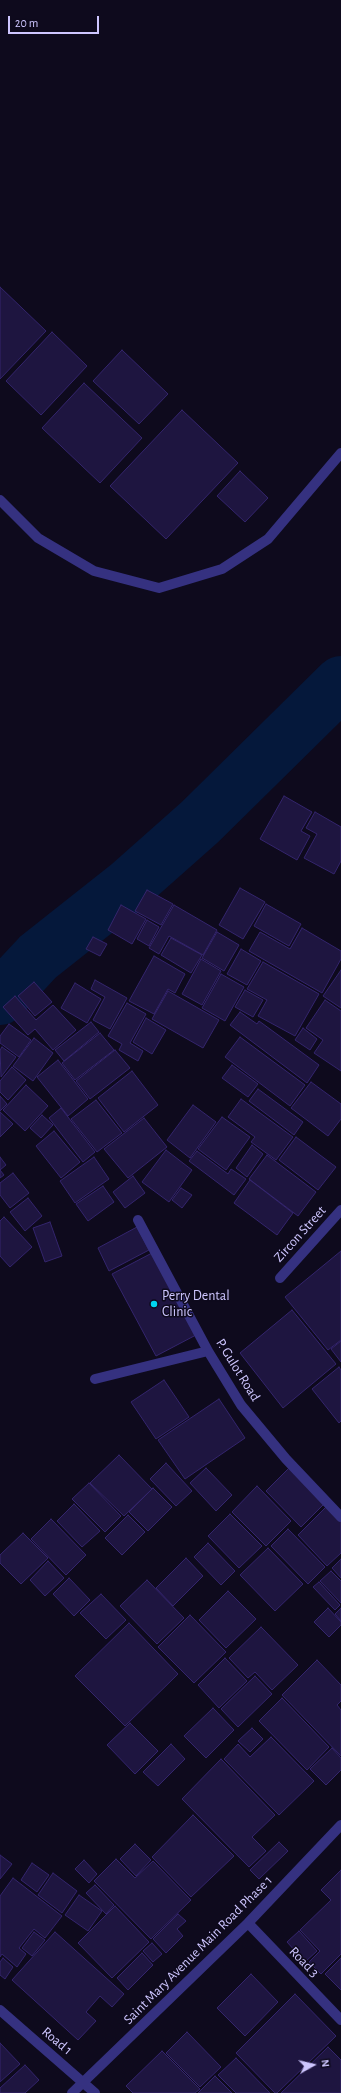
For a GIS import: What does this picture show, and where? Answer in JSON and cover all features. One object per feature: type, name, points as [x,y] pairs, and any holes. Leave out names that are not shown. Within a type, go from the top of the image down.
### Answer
[{"type":"street","points":[[0,500],[38,538],[94,571],[159,588],[222,569],[268,539],[341,453]]},
{"type":"street","name":"Zircon Street","points":[[280,1278],[341,1210]]},
{"type":"street","name":"P. Gulot Road","points":[[138,1220],[208,1351],[241,1405],[286,1458],[341,1517]]},
{"type":"street","points":[[95,1380],[208,1351]]},
{"type":"street","name":"Saint Mary Avenue Main Road Phase 1","points":[[72,2093],[248,1923],[341,1825]]},
{"type":"street","name":"Road 3","points":[[248,1923],[341,2020]]},
{"type":"street","name":"Road 1","points":[[0,2010],[95,2093]]},
{"type":"building","points":[[0,287],[46,331],[0,379]]},
{"type":"building","points":[[52,332],[87,366],[41,415],[6,381]]},
{"type":"building","points":[[122,350],[168,394],[139,424],[93,381]]},
{"type":"building","points":[[84,383],[142,438],[100,483],[42,428]]},
{"type":"building","points":[[182,410],[238,463],[166,539],[110,486]]},
{"type":"building","points":[[240,471],[268,498],[245,522],[217,496]]},
{"type":"building","points":[[284,796],[312,812],[301,831],[310,836],[297,860],[260,839]]},
{"type":"building","points":[[315,812],[341,827],[341,861],[334,874],[304,858],[317,834],[306,828]]},
{"type":"building","points":[[240,888],[265,902],[243,939],[219,925]]},
{"type":"building","points":[[147,890],[173,904],[161,925],[135,911]]},
{"type":"building","points":[[266,904],[301,924],[289,946],[254,926]]},
{"type":"building","points":[[121,905],[146,919],[132,944],[108,930]]},
{"type":"building","points":[[174,905],[217,930],[203,955],[169,936],[159,954],[149,948]]},
{"type":"building","points":[[147,920],[159,927],[149,946],[137,939]]},
{"type":"building","points":[[302,928],[341,951],[341,959],[322,993],[249,951],[260,932],[290,949]]},
{"type":"building","points":[[217,932],[239,945],[224,971],[202,958]]},
{"type":"building","points":[[93,937],[107,944],[100,956],[86,949]]},
{"type":"building","points":[[171,938],[202,955],[191,973],[161,955]]},
{"type":"building","points":[[241,949],[261,961],[247,985],[227,974]]},
{"type":"building","points":[[154,956],[185,974],[175,993],[168,989],[154,1014],[129,1001]]},
{"type":"building","points":[[201,959],[221,971],[202,1005],[182,994]]},
{"type":"building","points":[[263,962],[319,994],[295,1036],[258,1016],[267,1000],[247,989]]},
{"type":"building","points":[[341,970],[341,1008],[323,996]]},
{"type":"building","points":[[221,974],[244,987],[225,1021],[202,1008]]},
{"type":"building","points":[[95,980],[127,998],[110,1029],[93,1020],[105,997],[91,989]]},
{"type":"building","points":[[34,982],[52,1002],[35,1016],[18,996]]},
{"type":"building","points":[[75,983],[101,999],[87,1023],[61,1008]]},
{"type":"building","points":[[245,990],[263,1000],[253,1017],[235,1007]]},
{"type":"building","points":[[168,991],[219,1020],[203,1048],[152,1019]]},
{"type":"building","points":[[15,996],[36,1020],[53,1005],[76,1030],[53,1050],[35,1029],[28,1035],[3,1007]]},
{"type":"building","points":[[325,1000],[341,1011],[341,1071],[314,1053],[323,1040],[306,1028]]},
{"type":"building","points":[[127,1003],[146,1014],[130,1043],[143,1051],[138,1061],[119,1050],[122,1044],[108,1036]]},
{"type":"building","points":[[240,1012],[257,1024],[259,1021],[319,1065],[307,1083],[230,1025]]},
{"type":"building","points":[[146,1018],[166,1030],[152,1054],[133,1042]]},
{"type":"building","points":[[91,1022],[99,1032],[64,1061],[55,1050]]},
{"type":"building","points":[[9,1024],[31,1040],[19,1057],[0,1043],[0,1036]]},
{"type":"building","points":[[303,1028],[317,1039],[310,1050],[295,1040]]},
{"type":"building","points":[[100,1033],[114,1050],[75,1080],[62,1063]]},
{"type":"building","points":[[240,1037],[305,1085],[290,1106],[225,1057]]},
{"type":"building","points":[[34,1038],[53,1053],[33,1081],[13,1066]]},
{"type":"building","points":[[2,1047],[16,1057],[1,1077],[0,1050]]},
{"type":"building","points":[[115,1050],[130,1068],[90,1099],[76,1081]]},
{"type":"building","points":[[58,1060],[88,1099],[68,1116],[37,1077]]},
{"type":"building","points":[[232,1065],[258,1084],[248,1097],[222,1078]]},
{"type":"building","points":[[12,1067],[26,1080],[8,1100],[0,1092],[0,1081]]},
{"type":"building","points":[[132,1071],[158,1105],[124,1132],[98,1098]]},
{"type":"building","points":[[311,1082],[341,1104],[341,1119],[328,1136],[291,1108]]},
{"type":"building","points":[[26,1085],[48,1106],[25,1131],[3,1110]]},
{"type":"building","points":[[258,1089],[303,1122],[294,1135],[249,1101]]},
{"type":"building","points":[[0,1096],[7,1104],[0,1111]]},
{"type":"building","points":[[241,1099],[293,1137],[276,1160],[251,1142],[255,1137],[228,1117]]},
{"type":"building","points":[[96,1100],[122,1133],[97,1152],[71,1119]]},
{"type":"building","points":[[193,1105],[216,1122],[190,1158],[167,1140]]},
{"type":"building","points":[[61,1108],[95,1152],[83,1162],[49,1118]]},
{"type":"building","points":[[0,1112],[13,1124],[0,1137]]},
{"type":"building","points":[[42,1115],[53,1125],[41,1138],[30,1128]]},
{"type":"building","points":[[222,1117],[250,1137],[226,1170],[198,1149]]},
{"type":"building","points":[[144,1118],[167,1147],[128,1178],[104,1149]]},
{"type":"building","points":[[54,1131],[80,1162],[61,1178],[36,1146]]},
{"type":"building","points":[[296,1137],[336,1167],[318,1190],[279,1160]]},
{"type":"building","points":[[252,1145],[263,1154],[247,1177],[236,1168]]},
{"type":"building","points":[[166,1150],[192,1170],[169,1202],[142,1182]]},
{"type":"building","points":[[197,1151],[228,1174],[231,1169],[246,1179],[234,1195],[189,1161]]},
{"type":"building","points":[[267,1155],[316,1192],[298,1216],[249,1179]]},
{"type":"building","points":[[0,1157],[6,1165],[0,1170]]},
{"type":"building","points":[[94,1157],[109,1179],[75,1203],[60,1181]]},
{"type":"building","points":[[0,1170],[4,1175],[0,1178]]},
{"type":"building","points":[[13,1173],[29,1193],[10,1208],[0,1195],[0,1183]]},
{"type":"building","points":[[133,1176],[145,1193],[125,1208],[113,1192]]},
{"type":"building","points":[[250,1180],[293,1213],[277,1235],[234,1203]]},
{"type":"building","points":[[103,1186],[114,1202],[88,1221],[76,1204]]},
{"type":"building","points":[[181,1188],[192,1195],[182,1208],[172,1200]]},
{"type":"building","points":[[28,1198],[42,1216],[25,1231],[10,1212]]},
{"type":"building","points":[[4,1217],[32,1247],[10,1267],[0,1256],[0,1221]]},
{"type":"building","points":[[50,1222],[62,1256],[45,1262],[33,1228]]},
{"type":"building","points":[[137,1227],[149,1250],[109,1271],[98,1248]]},
{"type":"building","points":[[341,1251],[341,1340],[328,1350],[285,1297]]},
{"type":"building","name":"Perry Dental Clinic","points":[[152,1253],[196,1335],[156,1356],[112,1274]]},
{"type":"building","points":[[292,1310],[336,1364],[283,1408],[240,1353]]},
{"type":"building","points":[[341,1341],[341,1362],[331,1349]]},
{"type":"building","points":[[339,1367],[341,1370],[341,1421],[339,1423],[312,1389]]},
{"type":"building","points":[[164,1380],[189,1417],[156,1439],[131,1402]]},
{"type":"building","points":[[219,1399],[245,1438],[185,1479],[158,1440]]},
{"type":"building","points":[[119,1455],[152,1489],[124,1516],[90,1483]]},
{"type":"building","points":[[166,1463],[192,1491],[176,1506],[150,1479]]},
{"type":"building","points":[[290,1467],[325,1503],[301,1527],[266,1491]]},
{"type":"building","points":[[206,1468],[232,1495],[216,1511],[190,1483]]},
{"type":"building","points":[[89,1483],[121,1516],[105,1532],[72,1499]]},
{"type":"building","points":[[257,1486],[291,1521],[266,1546],[232,1512]]},
{"type":"building","points":[[153,1488],[172,1507],[148,1531],[129,1512]]},
{"type":"building","points":[[74,1504],[100,1531],[82,1547],[57,1521]]},
{"type":"building","points":[[327,1506],[341,1520],[341,1553],[327,1566],[298,1535]]},
{"type":"building","points":[[230,1514],[262,1546],[239,1568],[208,1536]]},
{"type":"building","points":[[128,1515],[145,1532],[122,1555],[105,1538]]},
{"type":"building","points":[[51,1519],[86,1555],[66,1575],[31,1539]]},
{"type":"building","points":[[288,1529],[325,1567],[308,1584],[271,1546]]},
{"type":"building","points":[[23,1533],[48,1558],[21,1584],[0,1563],[0,1555]]},
{"type":"building","points":[[208,1543],[235,1571],[221,1585],[194,1557]]},
{"type":"building","points":[[268,1548],[303,1584],[275,1611],[240,1575]]},
{"type":"building","points":[[186,1558],[203,1576],[173,1606],[156,1588]]},
{"type":"building","points":[[341,1559],[341,1578],[332,1568]]},
{"type":"building","points":[[48,1561],[64,1578],[45,1596],[30,1580]]},
{"type":"building","points":[[331,1571],[341,1581],[341,1603],[320,1581]]},
{"type":"building","points":[[69,1578],[90,1600],[74,1616],[53,1594]]},
{"type":"building","points":[[147,1580],[184,1618],[157,1644],[120,1606]]},
{"type":"building","points":[[319,1582],[340,1605],[335,1610],[313,1587]]},
{"type":"building","points":[[228,1591],[256,1619],[226,1648],[199,1620]]},
{"type":"building","points":[[101,1594],[126,1620],[106,1639],[80,1613]]},
{"type":"building","points":[[328,1608],[341,1622],[341,1625],[329,1637],[314,1622]]},
{"type":"building","points":[[341,1608],[341,1621],[335,1614]]},
{"type":"building","points":[[190,1615],[226,1652],[194,1683],[158,1647]]},
{"type":"building","points":[[129,1623],[178,1674],[125,1726],[75,1676]]},
{"type":"building","points":[[261,1627],[298,1665],[272,1690],[255,1672],[248,1678],[229,1658]]},
{"type":"building","points":[[225,1658],[247,1681],[219,1708],[198,1685]]},
{"type":"building","points":[[317,1660],[341,1685],[341,1701],[337,1705],[341,1710],[341,1756],[282,1695]]},
{"type":"building","points":[[255,1676],[272,1694],[238,1727],[221,1709]]},
{"type":"building","points":[[282,1698],[329,1747],[307,1770],[259,1721]]},
{"type":"building","points":[[213,1708],[234,1730],[206,1758],[184,1736]]},
{"type":"building","points":[[130,1723],[158,1751],[135,1774],[107,1745]]},
{"type":"building","points":[[252,1728],[263,1739],[250,1752],[238,1741]]},
{"type":"building","points":[[271,1737],[314,1781],[279,1815],[224,1759],[238,1744],[250,1757]]},
{"type":"building","points":[[171,1744],[185,1759],[158,1786],[143,1772]]},
{"type":"building","points":[[332,1748],[341,1758],[341,1770],[326,1785],[310,1769]]},
{"type":"building","points":[[221,1759],[275,1815],[252,1837],[266,1851],[249,1867],[182,1799]]},
{"type":"building","points":[[193,1815],[234,1856],[191,1897],[152,1857]]},
{"type":"building","points":[[279,1842],[288,1851],[259,1879],[250,1870]]},
{"type":"building","points":[[135,1844],[151,1860],[136,1876],[120,1859]]},
{"type":"building","points":[[0,1855],[12,1864],[0,1879]]},
{"type":"building","points":[[116,1859],[135,1878],[153,1861],[191,1900],[151,1939],[94,1881]]},
{"type":"building","points":[[84,1860],[97,1874],[89,1883],[75,1869]]},
{"type":"building","points":[[32,1863],[49,1875],[37,1892],[21,1880]]},
{"type":"building","points":[[341,1870],[341,1954],[321,1974],[309,1962],[320,1951],[300,1930],[331,1900],[321,1890]]},
{"type":"building","points":[[53,1873],[77,1891],[62,1913],[38,1895]]},
{"type":"building","points":[[13,1878],[62,1916],[45,1938],[34,1929],[19,1948],[26,1954],[17,1967],[2,1954],[0,1957],[0,1896]]},
{"type":"building","points":[[95,1885],[114,1905],[106,1914],[86,1893]]},
{"type":"building","points":[[79,1895],[102,1911],[88,1931],[65,1915]]},
{"type":"building","points":[[115,1906],[149,1942],[112,1978],[78,1943]]},
{"type":"building","points":[[178,1914],[186,1921],[177,1929],[183,1936],[166,1953],[153,1939]]},
{"type":"building","points":[[299,1931],[317,1951],[305,1962],[287,1942]]},
{"type":"building","points":[[34,1932],[45,1940],[32,1956],[22,1948]]},
{"type":"building","points":[[55,1932],[124,1994],[112,2007],[100,1996],[86,2012],[96,2021],[78,2040],[12,1980]]},
{"type":"building","points":[[152,1943],[162,1954],[153,1962],[143,1951]]},
{"type":"building","points":[[142,1953],[153,1965],[128,1990],[117,1978]]},
{"type":"building","points":[[3,1958],[13,1967],[5,1979],[0,1975],[0,1962]]},
{"type":"building","points":[[341,1958],[341,1990],[325,1974]]},
{"type":"building","points":[[251,1974],[278,2002],[245,2036],[217,2008]]},
{"type":"building","points":[[295,1994],[336,2036],[277,2093],[275,2093],[236,2053]]},
{"type":"building","points":[[187,2032],[221,2067],[200,2087],[166,2053]]},
{"type":"building","points":[[0,2043],[20,2064],[0,2082]]},
{"type":"building","points":[[328,2047],[341,2060],[341,2093],[281,2093]]},
{"type":"building","points":[[162,2051],[200,2089],[195,2093],[133,2093],[126,2086]]},
{"type":"building","points":[[236,2058],[270,2093],[236,2093],[218,2075]]},
{"type":"building","points":[[25,2065],[39,2080],[25,2093],[0,2093],[0,2088]]},
{"type":"building","points":[[215,2076],[232,2093],[198,2093]]},
{"type":"waterway","points":[[0,998],[38,957],[129,885],[200,822],[341,683]]},
{"type":"place","name":"Perry Dental Clinic","points":[[154,1304]]}]
